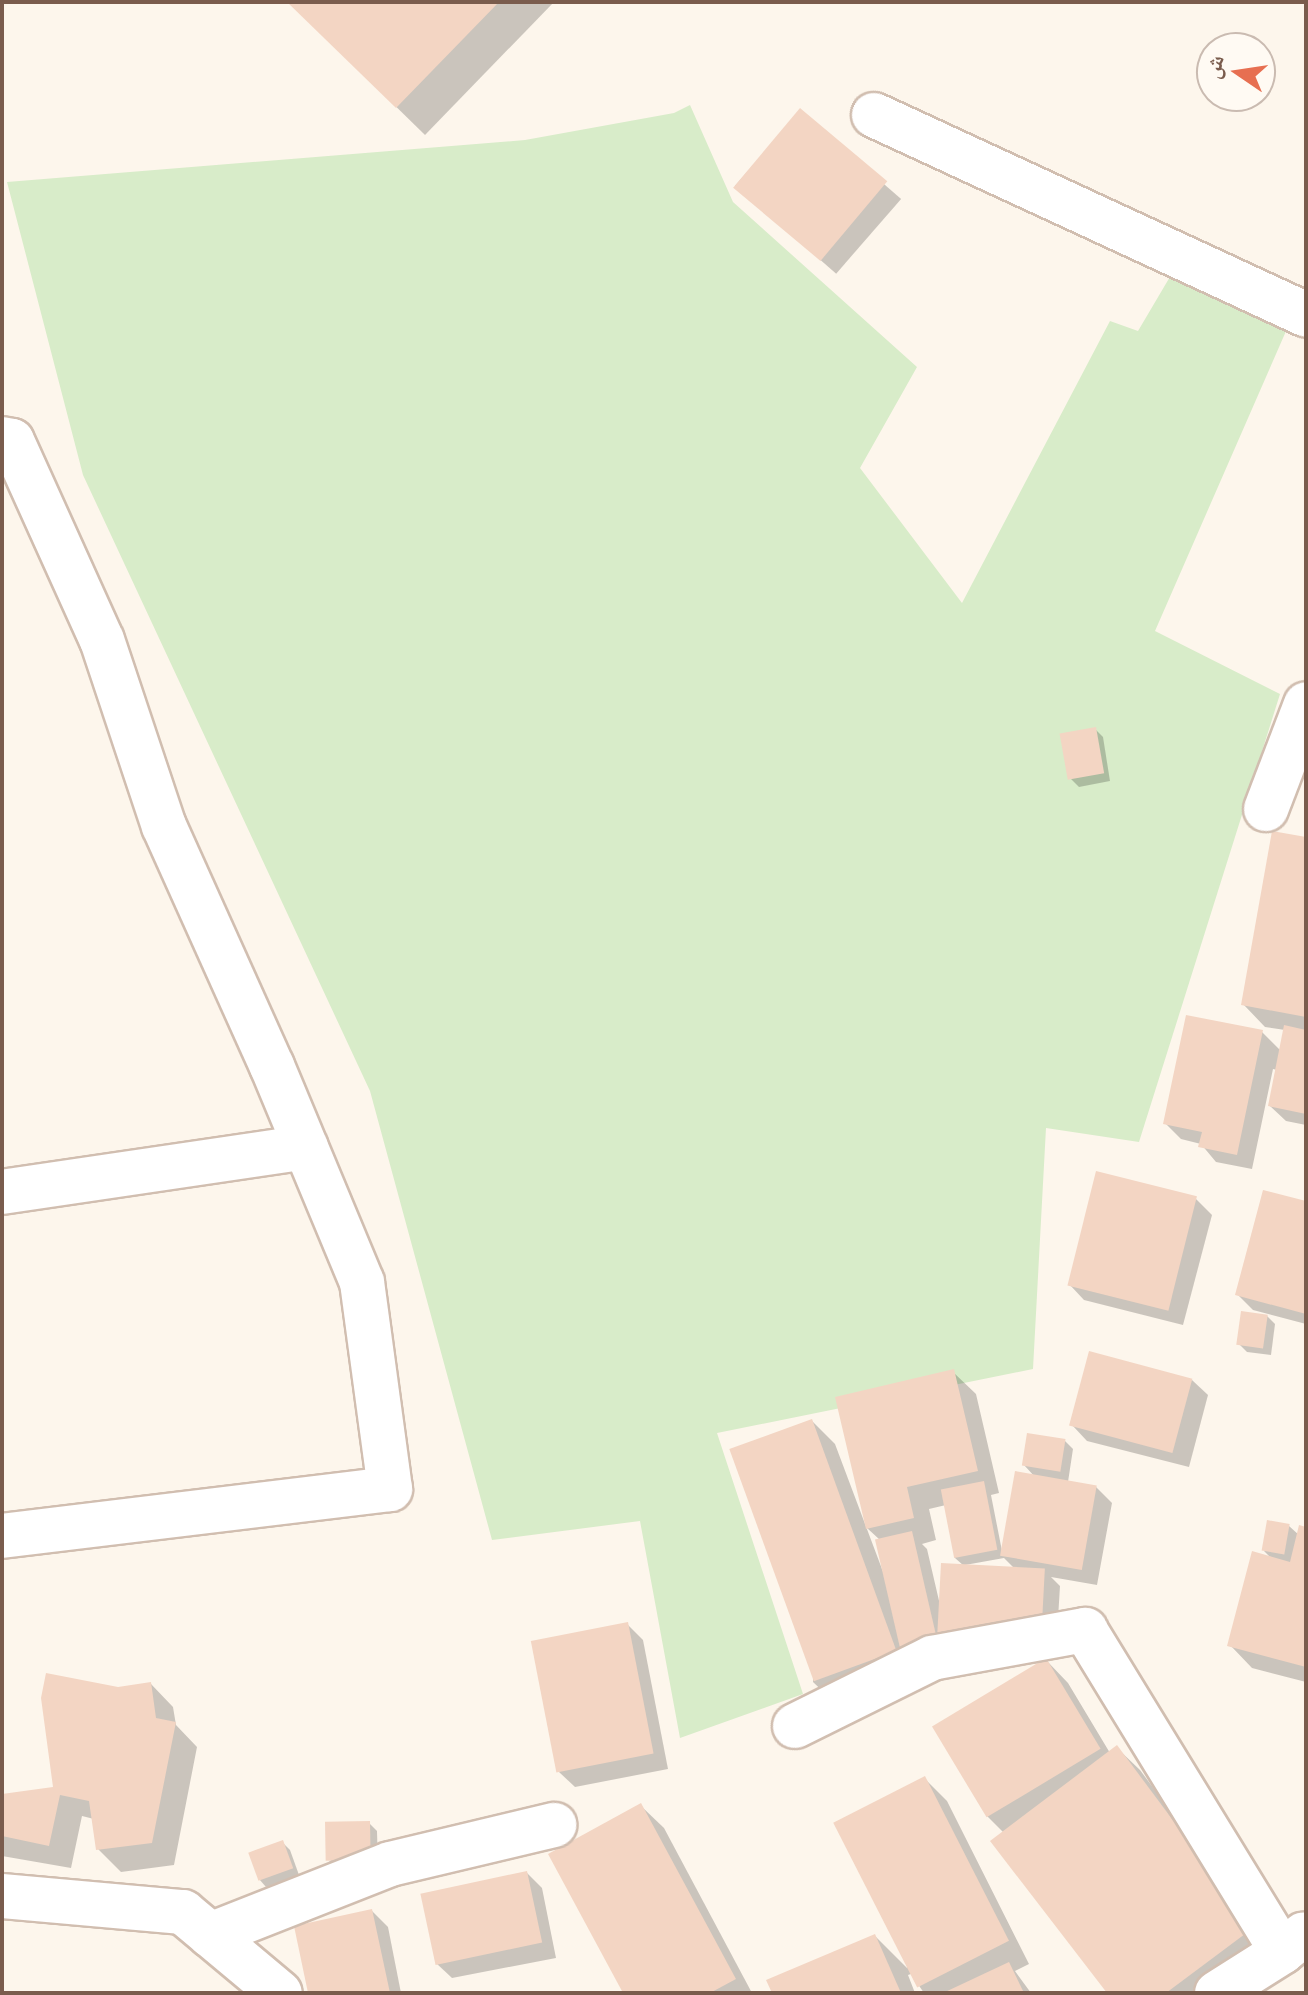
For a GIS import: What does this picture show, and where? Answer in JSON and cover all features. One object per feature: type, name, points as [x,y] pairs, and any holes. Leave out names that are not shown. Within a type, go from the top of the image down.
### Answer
[{"type":"street","points":[[874,115],[1306,315]]},
{"type":"street","points":[[2,439],[12,441],[102,640],[164,826],[306,1147],[362,1282],[390,1489],[2,1536]]},
{"type":"street","points":[[1266,809],[1306,704]]},
{"type":"street","points":[[2,1192],[306,1147]]},
{"type":"street","points":[[795,1726],[932,1658],[1085,1630],[1294,1942],[1217,1993]]},
{"type":"street","points":[[210,1935],[390,1864],[554,1825]]},
{"type":"street","points":[[2,1896],[76,1905],[183,1912],[280,1993]]},
{"type":"green space","points":[[690,105],[733,202],[917,367],[860,468],[962,603],[1110,321],[1138,331],[1174,270],[1290,322],[1155,631],[1280,694],[1139,1142],[1046,1128],[1033,1369],[717,1433],[803,1694],[680,1738],[640,1521],[492,1540],[370,1091],[83,475],[7,182],[525,140],[674,113]]},
{"type":"building","points":[[287,2],[499,2],[396,108]]},
{"type":"building","points":[[800,108],[887,181],[820,261],[733,188]]},
{"type":"building","points":[[1096,727],[1104,773],[1068,780],[1060,733]]},
{"type":"building","points":[[1272,831],[1306,837],[1306,1017],[1241,1005]]},
{"type":"building","points":[[1186,1015],[1263,1030],[1237,1155],[1198,1147],[1202,1132],[1163,1124]]},
{"type":"building","points":[[1284,1025],[1306,1030],[1306,1114],[1268,1106]]},
{"type":"building","points":[[1096,1171],[1197,1196],[1168,1311],[1067,1285]]},
{"type":"building","points":[[1263,1190],[1306,1201],[1306,1314],[1235,1295]]},
{"type":"building","points":[[1241,1311],[1268,1315],[1263,1348],[1236,1345]]},
{"type":"building","points":[[1089,1351],[1192,1379],[1172,1453],[1069,1425]]},
{"type":"building","points":[[954,1369],[978,1471],[907,1487],[914,1518],[866,1529],[835,1397]]},
{"type":"building","points":[[812,1419],[896,1651],[814,1681],[729,1449]]},
{"type":"building","points":[[1027,1433],[1066,1439],[1060,1472],[1022,1466]]},
{"type":"building","points":[[1015,1471],[1097,1485],[1082,1570],[1000,1556]]},
{"type":"building","points":[[984,1481],[997,1550],[954,1558],[941,1489]]},
{"type":"building","points":[[1267,1520],[1290,1524],[1284,1555],[1262,1551]]},
{"type":"building","points":[[1299,1525],[1306,1527],[1306,1667],[1227,1646],[1252,1551],[1290,1562]]},
{"type":"building","points":[[912,1531],[939,1647],[902,1655],[875,1540]]},
{"type":"building","points":[[941,1563],[1045,1568],[1041,1638],[937,1633]]},
{"type":"building","points":[[628,1622],[654,1754],[556,1772],[531,1641]]},
{"type":"building","points":[[1046,1658],[1101,1749],[987,1817],[932,1727]]},
{"type":"building","points":[[46,1673],[118,1687],[151,1682],[156,1718],[176,1722],[152,1843],[96,1850],[89,1801],[60,1795],[49,1846],[2,1836],[2,1794],[53,1787],[41,1698]]},
{"type":"building","points":[[1117,1745],[1253,1928],[1166,1993],[1107,1993],[990,1841]]},
{"type":"building","points":[[925,1776],[1009,1941],[917,1988],[833,1823]]},
{"type":"building","points":[[641,1803],[736,1979],[710,1993],[623,1993],[548,1854]]},
{"type":"building","points":[[370,1821],[371,1860],[326,1861],[325,1822]]},
{"type":"building","points":[[283,1840],[293,1868],[258,1881],[248,1853]]},
{"type":"building","points":[[527,1871],[542,1942],[436,1965],[420,1894]]},
{"type":"building","points":[[372,1909],[390,1993],[308,1993],[294,1926]]},
{"type":"building","points":[[875,1934],[901,1993],[772,1993],[766,1980]]},
{"type":"building","points":[[1009,1962],[1024,1993],[943,1993]]}]
